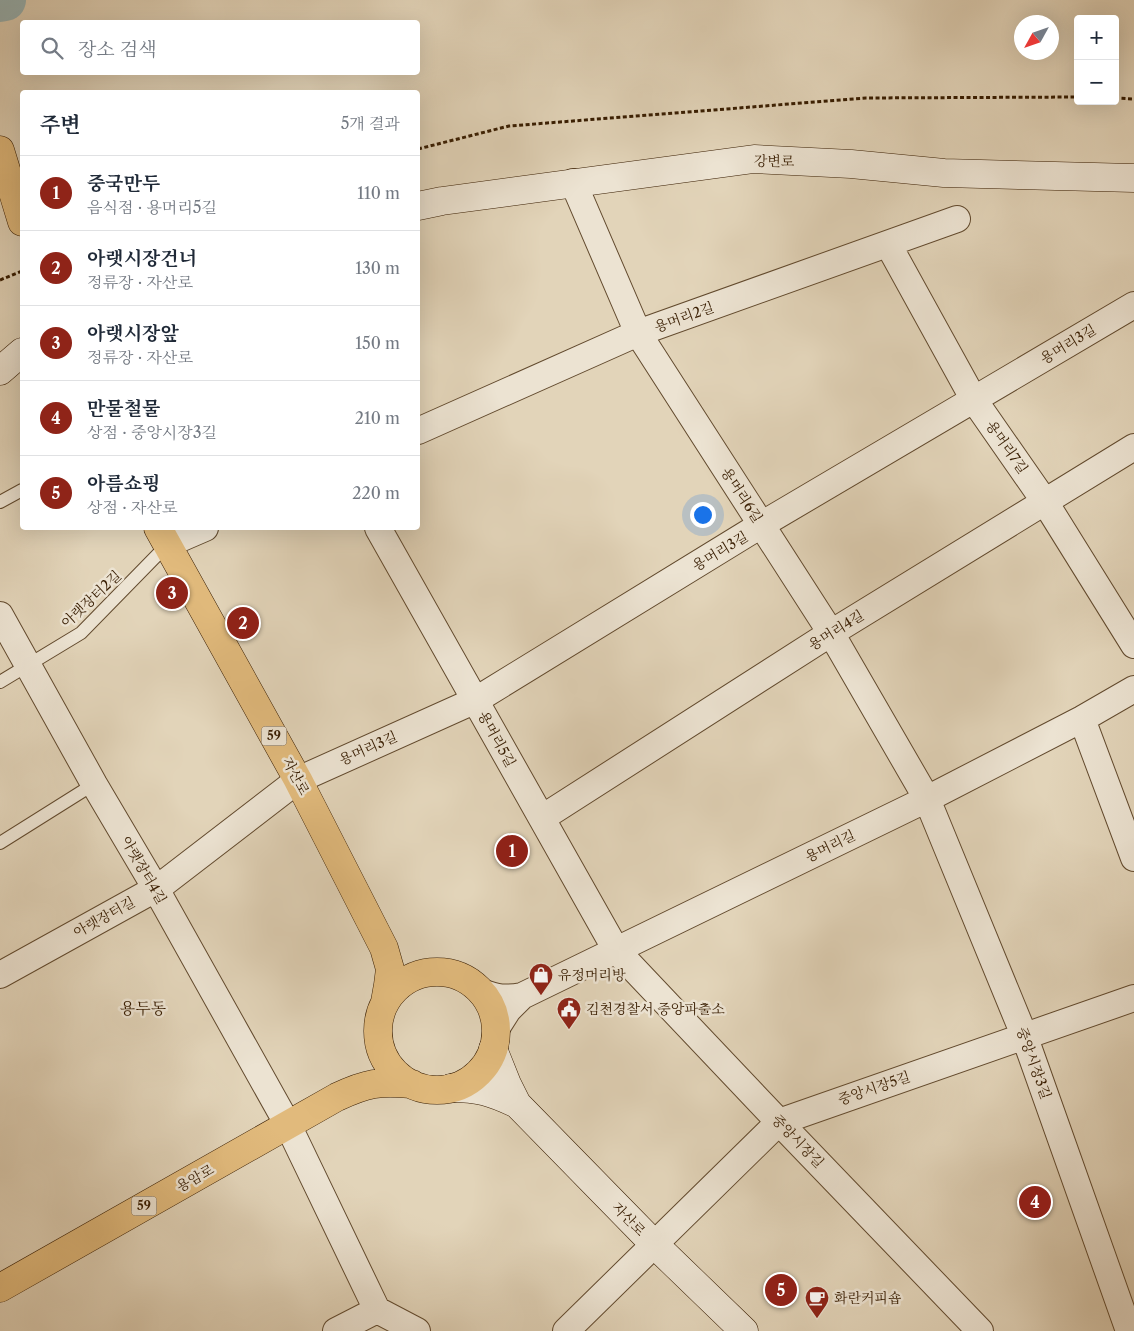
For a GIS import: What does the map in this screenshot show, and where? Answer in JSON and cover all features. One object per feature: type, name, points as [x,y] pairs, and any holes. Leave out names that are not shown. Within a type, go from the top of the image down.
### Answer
[{"type":"main road","points":[[0,150],[20,215]]},
{"type":"main road","name":"자산로","points":[[163,536],[298,780],[384,948]]},
{"type":"main road","name":"59","points":[[384,948],[402,962],[414,968],[430,972]]},
{"type":"main road","name":"59","points":[[384,948],[390,969],[385,1002]]},
{"type":"main road","points":[[430,972],[448,973],[466,979],[481,992],[492,1009],[495,1039],[484,1066],[470,1080],[451,1088],[431,1090],[412,1084],[395,1073],[384,1057],[378,1038],[379,1020],[385,1002],[396,988],[412,977],[430,972]]},
{"type":"main road","name":"59","points":[[337,1097],[360,1077],[370,1063],[378,1038]]},
{"type":"main road","name":"59","points":[[337,1097],[374,1083],[412,1084]]},
{"type":"main road","name":"용암로","points":[[0,1288],[337,1097]]},
{"type":"street","name":"강변로","points":[[420,206],[442,200],[573,182],[754,160],[851,164],[944,173],[1134,178]]},
{"type":"street","name":"용머리6길","points":[[573,182],[638,333],[831,633],[927,799]]},
{"type":"street","name":"용머리2길","points":[[420,430],[638,333],[957,220]]},
{"type":"street","name":"용머리7길","points":[[888,244],[974,400],[1045,502],[1134,645]]},
{"type":"street","name":"용머리3길","points":[[298,780],[476,700],[761,525],[1134,305]]},
{"type":"street","points":[[0,371],[20,354]]},
{"type":"street","name":"용머리4길","points":[[542,818],[831,633],[1134,447]]},
{"type":"street","points":[[163,536],[194,530]]},
{"type":"street","name":"용머리5길","points":[[379,530],[616,950]]},
{"type":"street","name":"아랫장터4길","points":[[0,614],[94,784],[156,889],[288,1125],[377,1310]]},
{"type":"street","name":"용머리길","points":[[495,1039],[508,1010],[522,996],[927,799],[1082,719],[1134,689]]},
{"type":"street","points":[[1082,719],[1134,858]]},
{"type":"street","name":"아랫장터길","points":[[0,975],[156,889],[298,780]]},
{"type":"street","name":"중앙시장3길","points":[[927,799],[1024,1035],[1129,1331]]},
{"type":"street","name":"중앙시장길","points":[[616,950],[980,1331]]},
{"type":"street","name":"용머리길","points":[[481,992],[506,998],[522,996]]},
{"type":"street","name":"중앙시장5길","points":[[566,1331],[779,1122],[1134,998]]},
{"type":"street","points":[[495,1039],[507,1084],[517,1104]]},
{"type":"street","points":[[451,1088],[471,1088],[487,1091],[517,1104]]},
{"type":"street","name":"자산로","points":[[517,1104],[655,1245],[744,1331]]},
{"type":"street","points":[[336,1331],[377,1310],[417,1331]]},
{"type":"lane","points":[[0,502],[20,491]]},
{"type":"lane","name":"아랫장터2길","points":[[0,682],[81,633],[163,536]]},
{"type":"lane","points":[[0,843],[94,784]]},
{"type":"path","points":[[420,148],[509,126],[846,99],[1074,97]]},
{"type":"path","points":[[1119,98],[1134,99]]},
{"type":"path","points":[[0,280],[20,272]]},
{"type":"waterway","points":[[0,1],[5,0]]},
{"type":"place","name":"아랫시장앞","points":[[172,593]]},
{"type":"place","name":"아랫시장건너","points":[[243,623]]},
{"type":"place","name":"중국만두","points":[[512,851]]},
{"type":"place","name":"유정머리방","points":[[541,996]]},
{"type":"place","name":"김천경찰서 중앙파출소","points":[[569,1030]]},
{"type":"place","name":"만물철물","points":[[1035,1202]]},
{"type":"place","name":"아름쇼핑","points":[[781,1290]]},
{"type":"place","name":"화란커피숍","points":[[817,1319]]},
{"type":"district","name":"용두동","points":[[143,1008]]}]
